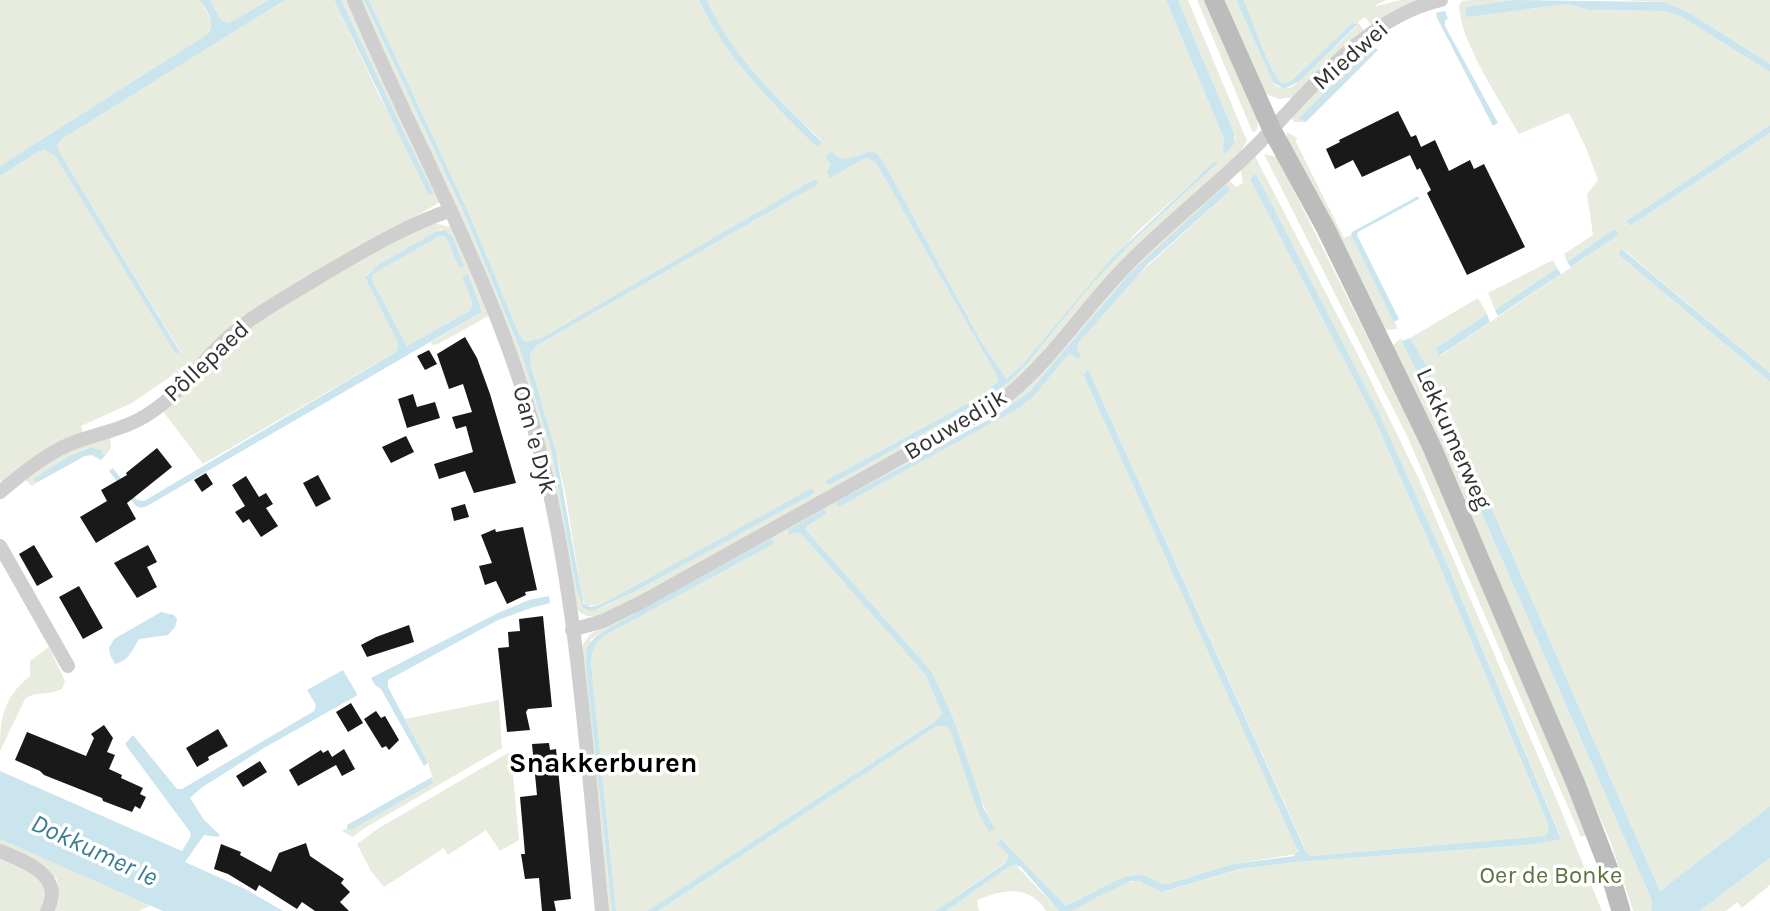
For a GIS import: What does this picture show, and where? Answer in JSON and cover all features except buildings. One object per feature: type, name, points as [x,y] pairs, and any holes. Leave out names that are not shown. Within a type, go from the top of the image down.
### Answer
[{"type":"main road","name":"Lekkumerweg","points":[[1214,0],[1272,130],[1326,229],[1431,445],[1575,782],[1608,867],[1621,911]]},
{"type":"street","name":"Oan 'e Dyk","points":[[354,0],[452,209],[495,315],[526,403],[556,525],[572,630],[602,911]]},
{"type":"street","name":"Miedwei","points":[[1272,130],[1371,33],[1399,15],[1441,0]]},
{"type":"street","name":"Bouwedijk","points":[[572,630],[603,621],[640,603],[998,404],[1029,377],[1125,267],[1272,130]]},
{"type":"street","name":"Pôllepaed","points":[[0,492],[52,453],[69,444],[132,424],[164,403],[222,342],[268,308],[393,233],[452,209]]},
{"type":"street","points":[[0,546],[68,666]]},
{"type":"street","points":[[0,851],[41,871],[48,881],[51,898],[47,911]]},
{"type":"green space","points":[[0,0],[200,0],[212,26],[206,35],[0,166]]},
{"type":"green space","points":[[210,0],[269,0],[229,23],[221,20]]},
{"type":"green space","points":[[285,0],[334,0],[379,95],[433,194],[341,0],[350,0],[440,202],[277,298],[185,378],[172,363],[184,379],[181,383],[173,375],[132,403],[81,426],[84,435],[4,482],[0,481],[0,176],[38,152],[44,150],[55,156],[177,354],[180,351],[57,145],[62,139]]},
{"type":"green space","points":[[359,0],[364,0],[467,220],[521,352],[552,453],[576,588],[583,608],[603,607],[634,592],[815,493],[812,489],[602,604],[587,606],[582,599],[556,452],[531,366],[530,354],[536,346],[818,184],[542,338],[525,342],[519,334],[471,218],[369,0],[699,0],[722,42],[736,61],[817,146],[822,141],[772,93],[743,59],[717,21],[707,0],[1166,0],[1225,145],[1235,138],[1234,133],[1178,0],[1188,0],[1247,141],[1240,152],[1094,291],[1030,366],[994,399],[606,614],[597,616],[585,615],[575,607],[540,435]],"holes":[[[870,151],[877,153],[982,343],[1007,379],[1093,283],[1026,365],[987,398],[828,486],[825,481],[983,395],[998,383],[997,376],[876,163],[868,158],[829,171],[831,165],[825,157],[847,160]],[[1215,162],[1217,164],[1140,234],[1093,283],[1137,232]]]},
{"type":"green space","points":[[1197,0],[1206,0],[1257,118],[1258,127],[1255,132],[1252,131]]},
{"type":"green space","points":[[1221,0],[1236,0],[1273,82],[1278,87],[1290,88],[1356,27],[1356,24],[1352,23],[1290,82],[1283,83],[1270,65],[1244,0],[1386,0],[1373,7],[1401,0],[1424,0],[1372,26],[1365,17],[1358,22],[1365,32],[1296,97],[1279,99],[1266,94]]},
{"type":"green space","points":[[1513,0],[1465,7],[1469,17],[1567,4],[1589,10],[1665,11],[1680,16],[1770,72],[1770,125],[1626,221],[1630,226],[1770,133],[1770,373],[1623,249],[1618,254],[1770,382],[1770,806],[1660,891],[1456,427],[1410,338],[1478,298],[1487,314],[1436,348],[1440,356],[1619,235],[1614,229],[1567,262],[1564,254],[1593,235],[1587,194],[1598,180],[1569,113],[1519,134],[1482,71],[1466,35],[1459,5],[1462,1]]},
{"type":"green space","points":[[1615,0],[1770,0],[1770,64],[1688,12],[1665,2]]},
{"type":"green space","points":[[1368,44],[1373,46],[1300,118],[1306,122],[1294,122],[1292,118],[1316,88]]},
{"type":"green space","points":[[1287,132],[1297,138],[1296,142],[1344,238],[1351,235],[1398,329],[1385,330],[1286,139]]},
{"type":"green space","points":[[1264,154],[1277,157],[1434,470],[1587,835],[1581,837],[1408,438]]},
{"type":"green space","name":"Oer de Bonke","points":[[1255,156],[1418,477],[1602,911],[1072,911],[1104,892],[1137,881],[1163,892],[1241,869],[1296,862],[1527,845],[1561,838],[1448,566],[1379,413],[1263,187],[1256,175],[1253,175],[1250,179],[1373,416],[1441,569],[1547,822],[1549,830],[1546,834],[1308,855],[1088,369],[1083,374],[1297,847],[1297,854],[1233,864],[1167,884],[1158,884],[1141,875],[1065,905],[1001,839],[997,843],[1009,856],[1003,864],[935,911],[658,911],[937,726],[947,727],[951,732],[989,831],[994,829],[977,791],[952,715],[932,672],[806,530],[807,526],[826,513],[789,535],[798,532],[803,536],[927,675],[942,714],[934,722],[647,911],[616,911],[592,673],[595,645],[609,633],[772,539],[607,629],[591,639],[586,657],[612,911],[608,911],[582,646],[590,634],[1003,407],[1153,247],[1228,179],[1236,187],[1243,183],[1240,168]],"holes":[[[1231,190],[1132,280],[1079,342],[1077,348],[1021,407],[836,503],[1017,401],[1030,391],[1128,275]]]},
{"type":"green space","points":[[433,223],[451,227],[490,315],[438,344],[430,343],[482,312],[467,274],[463,276],[472,301],[471,310],[407,346],[372,280],[373,274],[440,236],[446,237],[459,268],[449,233],[442,229],[437,231],[367,274],[398,343],[396,352],[203,464],[162,410],[241,332],[394,238]]},
{"type":"green space","points":[[1553,260],[1557,268],[1495,310],[1488,293]]},
{"type":"green space","points":[[1401,338],[1450,441],[1649,894],[1651,911],[1633,911],[1611,843],[1392,346]]},
{"type":"green space","points":[[110,437],[111,448],[105,456],[96,449],[84,449],[33,479],[36,483],[32,486],[23,478],[70,448]]},
{"type":"green space","points":[[49,647],[65,681],[62,689],[25,699],[0,751],[5,709],[14,692],[30,676],[30,661]]},
{"type":"green space","points":[[499,700],[502,748],[353,837],[342,831],[433,780],[428,763],[405,719]]},
{"type":"green space","points":[[508,753],[511,754],[519,840],[500,851],[486,830],[448,855],[444,848],[384,887],[371,871],[357,844],[379,828]]},
{"type":"green space","points":[[0,839],[152,905],[139,911],[55,911],[59,901],[57,879],[0,847]]},
{"type":"green space","points":[[0,858],[28,870],[41,882],[44,900],[40,911],[0,911]]},
{"type":"green space","points":[[1770,858],[1770,885],[1742,908],[1737,902],[1726,911],[1700,911]]},
{"type":"green space","points":[[1016,865],[1059,911],[1046,911],[1032,896],[1015,891],[996,893],[977,900],[979,911],[946,911],[1010,866]]},
{"type":"water","points":[[200,0],[210,0],[221,20],[229,23],[269,0],[285,0],[62,139],[57,145],[180,352],[176,354],[55,156],[44,150],[38,152],[0,176],[0,166],[206,35],[211,22]]},
{"type":"water","points":[[334,0],[341,0],[433,193],[429,196]]},
{"type":"water","points":[[364,0],[369,0],[471,218],[519,334],[525,342],[542,338],[815,179],[818,184],[536,346],[530,354],[531,366],[556,452],[583,603],[590,607],[602,604],[812,488],[815,493],[634,592],[593,611],[583,608],[576,588],[552,453],[521,352],[467,220]]},
{"type":"water","points":[[699,0],[707,0],[717,21],[743,59],[822,142],[817,147],[736,61],[722,42]]},
{"type":"water","points":[[1166,0],[1178,0],[1234,133],[1234,144],[1225,154],[1224,139]]},
{"type":"water","points":[[1236,0],[1244,0],[1270,65],[1283,83],[1290,82],[1352,23],[1356,26],[1300,81],[1284,89],[1273,82]]},
{"type":"water","points":[[1513,0],[1665,2],[1688,12],[1770,64],[1770,72],[1680,16],[1665,11],[1589,10],[1567,4],[1466,16],[1465,7]]},
{"type":"water","points":[[1445,11],[1448,19],[1445,20],[1445,26],[1498,123],[1493,126],[1437,18],[1436,13]]},
{"type":"water","points":[[1373,46],[1378,50],[1306,122],[1299,118]]},
{"type":"water","points":[[1770,125],[1770,133],[1630,226],[1626,221]]},
{"type":"water","points":[[870,151],[877,153],[883,161],[982,343],[1007,379],[1024,363],[1112,258],[1215,161],[1217,164],[1140,234],[1093,283],[1011,380],[987,398],[828,486],[825,481],[983,395],[998,382],[876,163],[868,158],[863,159],[830,178],[827,172],[831,165],[825,157],[832,152],[845,159]]},
{"type":"water","points":[[1256,175],[1263,187],[1379,413],[1448,566],[1561,839],[1527,845],[1296,862],[1240,869],[1162,892],[1140,881],[1131,881],[1072,911],[1059,911],[1021,867],[1016,865],[1010,866],[946,911],[935,911],[1004,864],[1009,856],[997,843],[1001,839],[1065,905],[1132,875],[1167,884],[1233,864],[1294,856],[1298,851],[1083,374],[1088,369],[1306,852],[1311,856],[1544,836],[1548,832],[1547,822],[1441,569],[1373,416],[1250,179]]},
{"type":"water","points":[[1226,185],[1231,190],[1147,265],[1079,342],[1077,348],[1081,356],[1078,359],[1072,354],[1068,355],[1034,396],[1021,407],[838,507],[836,502],[997,415],[1030,391],[1128,275]]},
{"type":"water","points":[[1418,196],[1419,199],[1357,235],[1399,319],[1394,322],[1351,235]]},
{"type":"water","points":[[1614,229],[1619,235],[1571,267],[1567,262]]},
{"type":"water","points":[[445,230],[452,236],[464,266],[459,268],[446,237],[440,236],[373,274],[372,280],[407,346],[471,310],[472,301],[462,276],[468,274],[482,312],[147,506],[136,506],[109,471],[113,468],[137,500],[144,501],[396,352],[398,343],[365,277],[380,264],[437,231]]},
{"type":"water","points":[[1622,249],[1770,373],[1770,382],[1618,254]]},
{"type":"water","points":[[1557,268],[1561,274],[1498,316],[1495,310]]},
{"type":"water","points":[[1487,314],[1490,322],[1439,356],[1436,348]]},
{"type":"water","points":[[1410,338],[1456,427],[1660,891],[1770,806],[1770,858],[1700,911],[1651,911],[1649,894],[1450,441],[1402,341]]},
{"type":"water","points":[[90,447],[100,450],[105,456],[101,460],[92,455],[85,456],[36,483],[33,479],[68,457]]},
{"type":"water","points":[[824,509],[827,513],[807,526],[806,530],[932,672],[952,715],[984,809],[995,829],[989,832],[978,812],[951,732],[947,727],[937,726],[658,911],[647,911],[934,722],[942,714],[926,675],[803,536],[798,532],[789,535],[788,530]]},
{"type":"water","points":[[772,538],[773,544],[609,633],[595,645],[592,673],[616,911],[612,911],[587,674],[588,647],[594,638],[607,629]]},
{"type":"water","points":[[549,596],[550,603],[498,620],[388,680],[388,687],[428,763],[424,766],[381,689],[371,678],[498,613],[529,600]]},
{"type":"water","points":[[161,612],[174,615],[177,619],[175,627],[168,635],[139,639],[127,658],[115,664],[109,648],[114,639]]},
{"type":"water","name":"Dokkumer Ie","points":[[343,670],[356,696],[264,748],[201,788],[190,798],[204,820],[220,835],[204,835],[185,862],[247,890],[283,911],[163,911],[0,839],[0,771],[182,851],[191,836],[190,832],[125,744],[133,735],[177,789],[182,789],[314,711],[316,705],[307,690]]},
{"type":"water","points":[[432,777],[433,783],[351,830],[347,828],[347,825]]},
{"type":"district","name":"Snakkerburen","points":[[603,764]]}]
